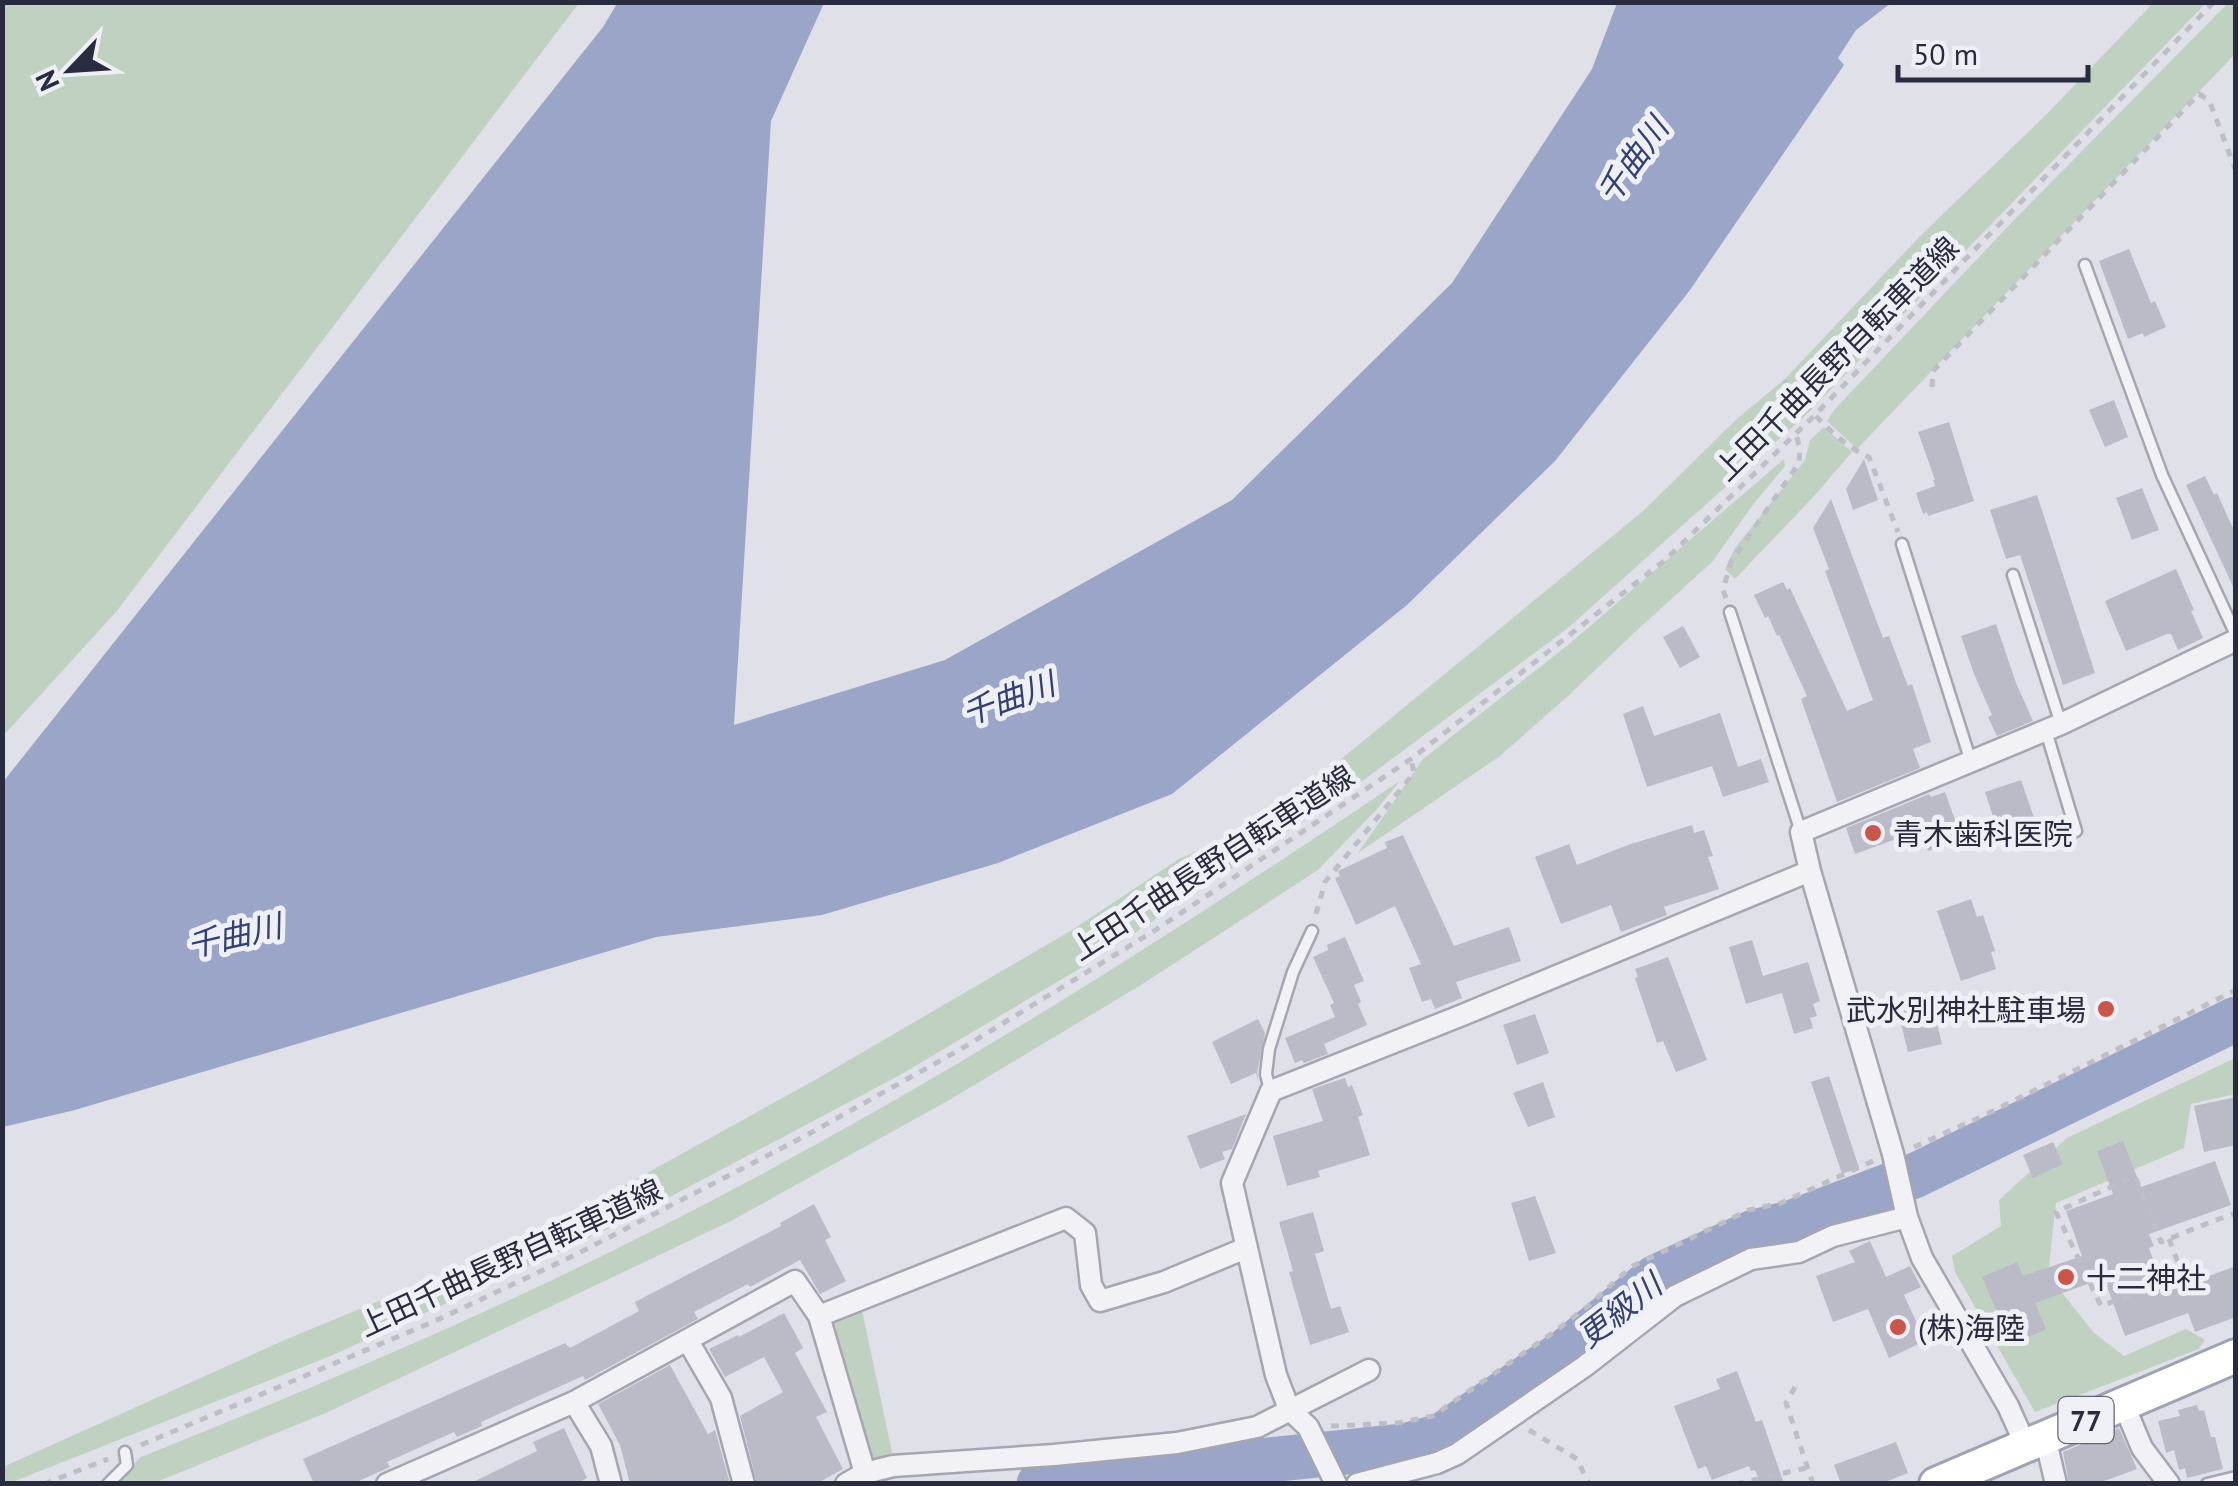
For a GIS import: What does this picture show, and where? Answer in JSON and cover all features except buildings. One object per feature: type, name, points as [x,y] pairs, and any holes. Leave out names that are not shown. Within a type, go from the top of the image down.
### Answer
[{"type":"main road","name":"77","points":[[1936,1484],[2236,1356]]},
{"type":"street","points":[[2056,1484],[2035,1442],[2008,1406],[1922,1258],[1905,1213],[1893,1157],[1801,832],[2053,727],[2236,638]]},
{"type":"street","points":[[1334,1479],[1309,1428],[1290,1409],[1276,1375],[1232,1183],[1270,1091],[1810,871]]},
{"type":"street","points":[[1358,1484],[1438,1463],[1457,1454],[1585,1366],[1675,1296],[1752,1259],[1799,1252],[1833,1236],[1905,1213]]},
{"type":"street","points":[[819,1316],[1066,1218],[1084,1234],[1091,1286],[1100,1301],[1164,1282],[1246,1248]]},
{"type":"street","points":[[387,1484],[574,1402],[795,1282],[819,1316],[855,1478],[893,1466],[1178,1443],[1257,1427],[1369,1370]]},
{"type":"street","points":[[688,1341],[721,1398],[744,1484]]},
{"type":"street","points":[[574,1402],[601,1446],[611,1484]]},
{"type":"street","points":[[2124,1405],[2142,1448],[2169,1484]]},
{"type":"lane","points":[[2084,265],[2162,475],[2236,638]]},
{"type":"lane","points":[[1902,544],[1971,762]]},
{"type":"lane","points":[[2013,575],[2076,831]]},
{"type":"lane","points":[[1730,612],[1801,832]]},
{"type":"lane","points":[[1270,1091],[1266,1074],[1269,1050],[1293,972],[1312,931]]},
{"type":"lane","points":[[108,1484],[127,1465],[125,1452]]},
{"type":"lane","points":[[2207,1484],[2236,1477]]},
{"type":"path","name":"上田千曲長野自転車道線","points":[[44,1484],[435,1321],[575,1256],[807,1135],[961,1049],[1154,932],[1411,759],[1664,561],[1815,415],[2214,2]]},
{"type":"path","points":[[1932,387],[1934,371],[2199,94],[2209,100],[2236,170]]},
{"type":"path","points":[[1784,380],[1815,415],[1856,452],[1868,456],[1902,544]]},
{"type":"path","points":[[1730,612],[1724,590],[1731,562],[1799,463],[1796,434]]},
{"type":"path","points":[[1312,931],[1325,882],[1414,772],[1411,759]]},
{"type":"path","points":[[1309,1428],[1398,1423],[1433,1416],[1554,1332],[1631,1267],[1749,1210],[1781,1203],[1866,1163],[1893,1157],[1985,1115],[2236,990]]},
{"type":"path","points":[[2169,1238],[2183,1276],[2101,1306],[2056,1212],[2134,1176],[2161,1242],[2169,1238],[2236,1213]]},
{"type":"path","points":[[1795,1387],[1786,1403],[1813,1484]]},
{"type":"path","points":[[1510,1418],[1577,1459],[1589,1484]]},
{"type":"path","points":[[1736,1484],[1806,1468]]},
{"type":"green space","points":[[3,2],[579,3],[116,612],[3,736]]},
{"type":"green space","points":[[2153,3],[2206,3],[1808,413],[1568,628],[1361,782],[1091,962],[900,1075],[619,1224],[333,1355],[3,1483],[3,1467],[287,1339],[481,1259],[629,1183],[1072,930],[1179,859],[1244,829],[1334,765],[1643,511],[1739,417],[1784,380],[1920,236],[2046,115]]},
{"type":"green space","points":[[2228,3],[2235,3],[2235,54],[1857,449],[1827,421],[1834,410]]},
{"type":"green space","points":[[1824,427],[1852,452],[1735,579],[1725,569],[1735,548],[1805,460],[1810,440]]},
{"type":"green space","points":[[1784,459],[1785,466],[1712,562],[1568,696],[1500,756],[1358,853],[1423,759],[1568,645]]},
{"type":"green space","points":[[1400,781],[1318,870],[1141,985],[951,1099],[731,1221],[328,1412],[154,1483],[116,1483],[141,1457],[458,1324],[644,1235],[839,1132],[1123,962]]},
{"type":"green space","points":[[2235,1058],[2235,1094],[2191,1104],[2184,1148],[2056,1203],[2048,1275],[2094,1333],[2124,1356],[2186,1329],[2205,1340],[2199,1349],[2035,1412],[1955,1272],[1952,1256],[2001,1226],[1999,1200],[2067,1138]]},
{"type":"green space","points":[[862,1310],[893,1457],[869,1456],[832,1326],[834,1321]]},
{"type":"water","name":"千曲川","points":[[618,2],[824,3],[771,121],[734,725],[945,660],[1232,500],[1452,283],[1592,69],[1617,3],[1891,3],[1856,30],[1838,58],[1844,65],[1690,290],[1555,461],[1407,605],[1172,794],[998,863],[822,915],[656,937],[75,1110],[3,1127],[3,782],[603,27]]},
{"type":"waterway","name":"更級川","points":[[1039,1484],[1404,1446],[1441,1436],[1567,1350],[1656,1277],[1754,1232],[1790,1223],[1914,1176],[2236,1019]]},
{"type":"place","name":"青木歯科医院","points":[[1873,833]]},
{"type":"place","name":"武水別神社駐車場","points":[[2106,1009]]},
{"type":"place","name":"十二神社","points":[[2066,1277]]},
{"type":"place","name":"(株)海陸","points":[[1898,1327]]}]
